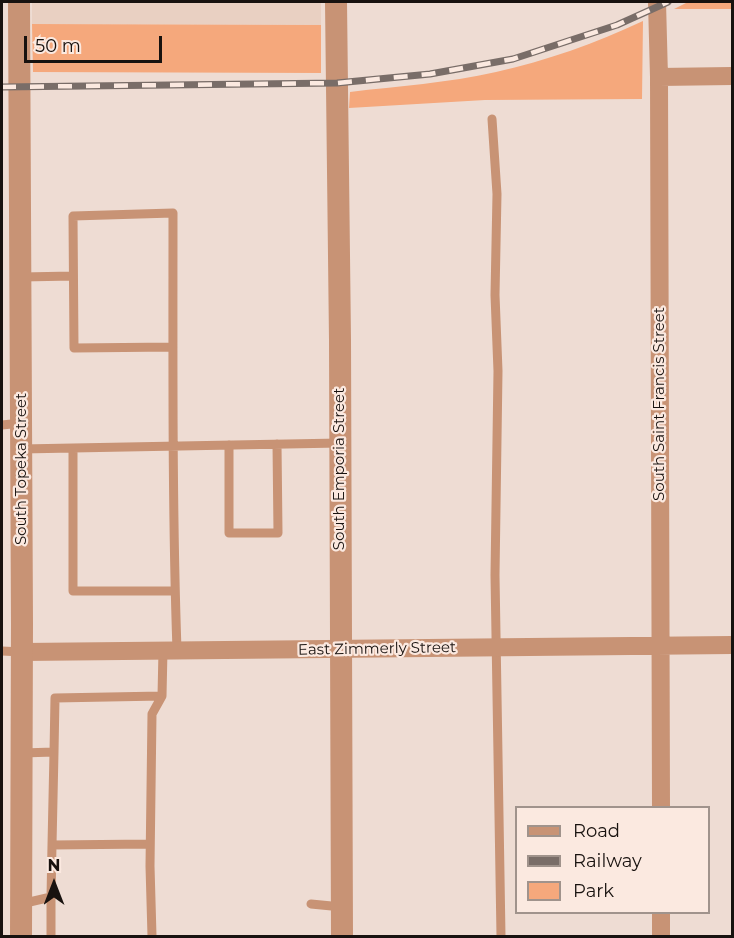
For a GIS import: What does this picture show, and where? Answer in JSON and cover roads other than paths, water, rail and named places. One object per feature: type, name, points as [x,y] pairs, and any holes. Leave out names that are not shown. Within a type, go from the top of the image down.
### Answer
[{"type":"street","name":"South Topeka Street","points":[[19,2],[21,277],[11,424],[22,449],[12,651],[22,753],[21,936]]},
{"type":"street","name":"South Emporia Street","points":[[336,2],[342,936]]},
{"type":"street","name":"South Saint Francis Street","points":[[657,2],[661,806]]},
{"type":"street","points":[[659,77],[732,76]]},
{"type":"street","name":"East Zimmerly Street","points":[[12,651],[732,645]]},
{"type":"street","points":[[661,914],[661,936]]},
{"type":"lane","points":[[492,119],[496,194],[495,295],[498,371],[496,648],[501,936]]},
{"type":"lane","points":[[152,936],[150,844],[152,714],[162,696],[170,650],[175,591],[173,213],[73,216],[74,348],[173,347]]},
{"type":"lane","points":[[21,277],[73,276]]},
{"type":"lane","points":[[22,449],[340,442]]},
{"type":"lane","points":[[229,445],[229,533],[278,533],[277,444]]},
{"type":"lane","points":[[73,448],[73,591],[175,591]]},
{"type":"lane","points":[[51,936],[55,698],[162,696]]},
{"type":"lane","points":[[22,753],[54,752]]},
{"type":"lane","points":[[52,845],[150,844]]},
{"type":"lane","points":[[21,904],[51,897]]},
{"type":"lane","points":[[311,904],[342,907]]},
{"type":"railway","points":[[2,87],[337,83],[430,74],[513,59],[617,25],[668,2]]}]
